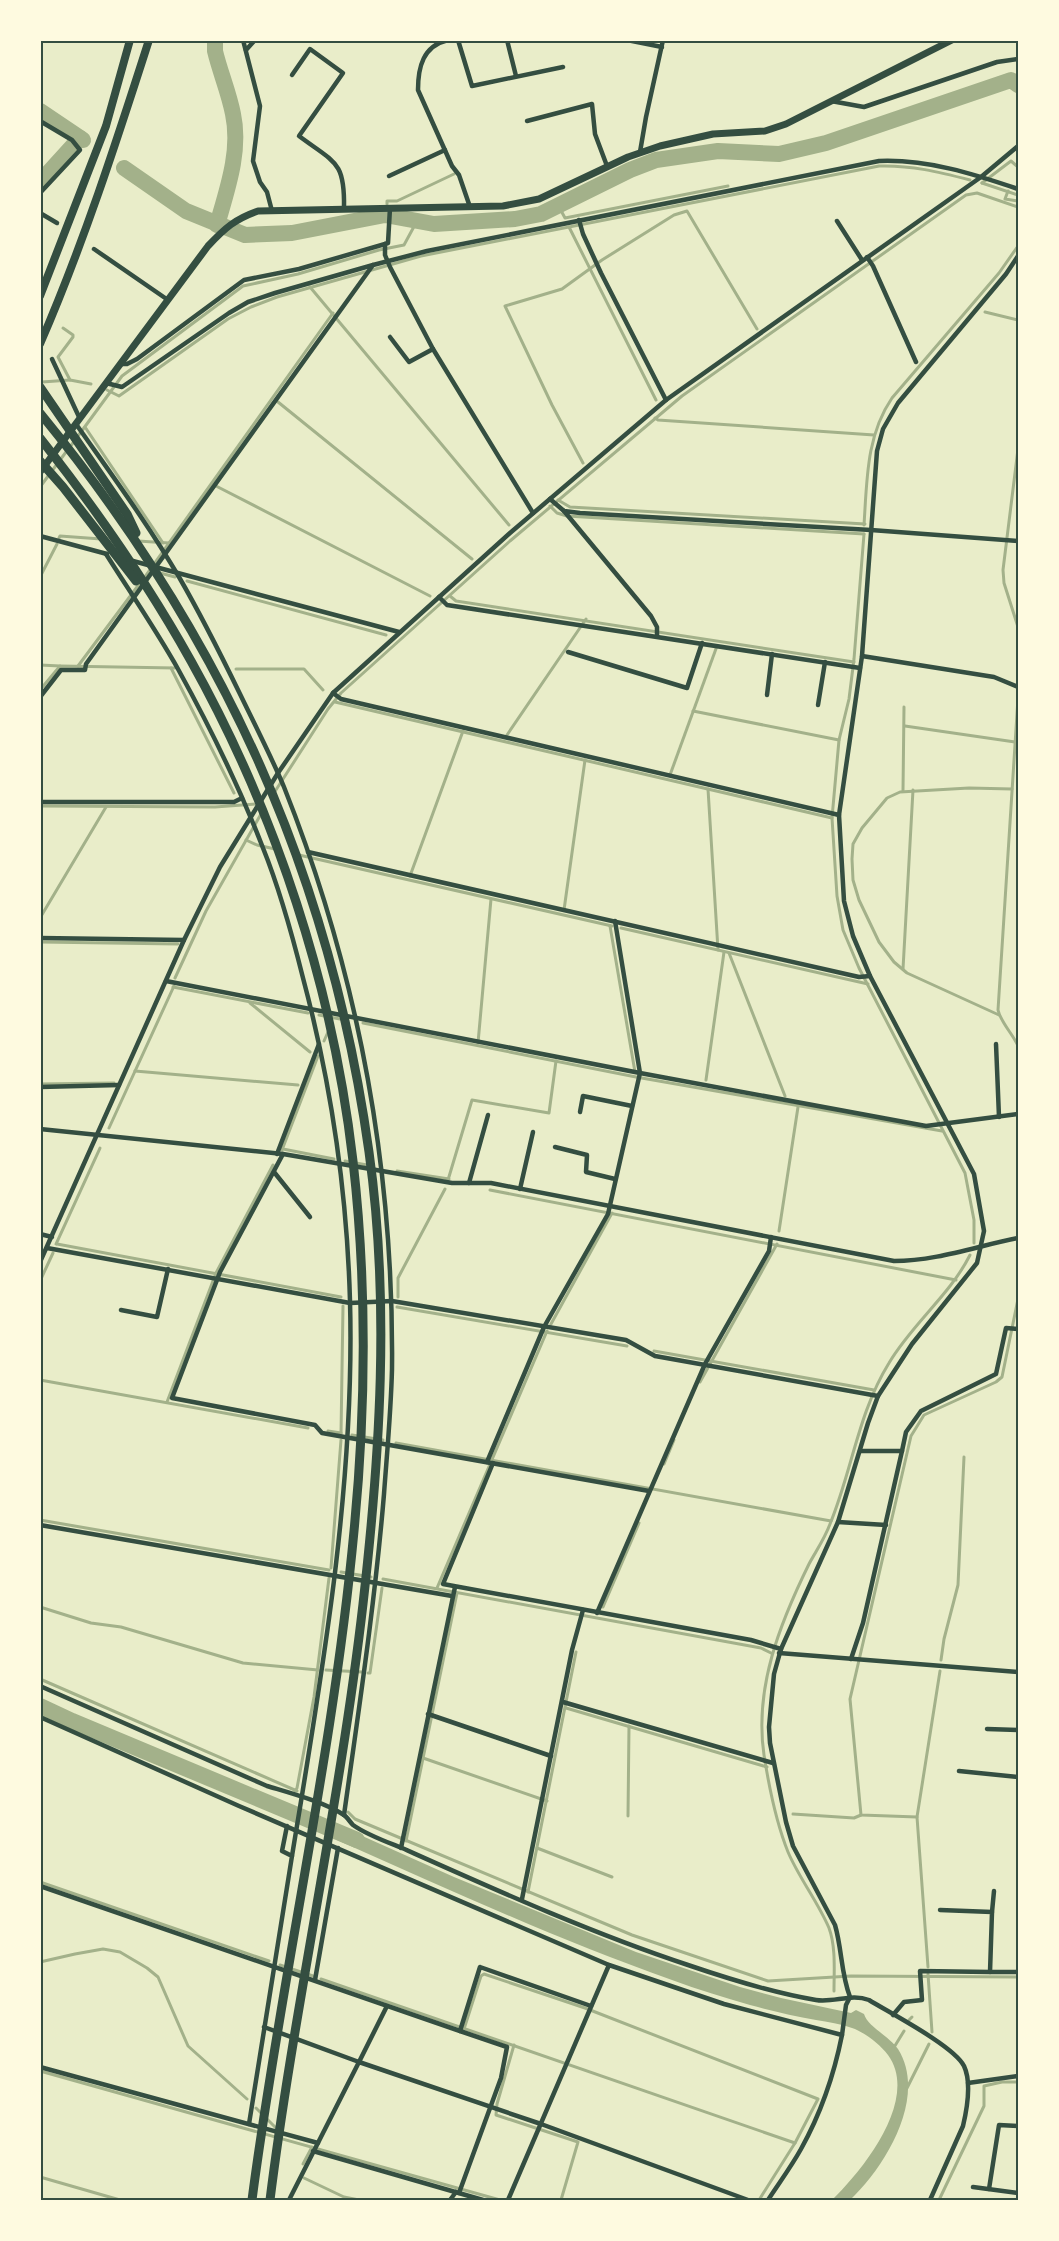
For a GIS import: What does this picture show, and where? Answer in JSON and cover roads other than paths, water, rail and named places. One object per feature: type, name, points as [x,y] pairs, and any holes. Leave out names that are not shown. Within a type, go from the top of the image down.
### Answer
[{"type":"highway","points":[[40,296],[106,126],[130,40]]},
{"type":"highway","points":[[40,344],[70,274],[106,175],[149,40]]},
{"type":"highway","points":[[40,387],[127,514],[146,555]]},
{"type":"highway","points":[[40,412],[146,555],[206,654],[255,751],[295,850],[322,933],[346,1026],[370,1156],[379,1275],[380,1394],[363,1607],[270,2200]]},
{"type":"highway","points":[[40,438],[133,564],[192,662],[221,718],[261,809],[282,861],[312,959],[330,1029],[353,1158],[364,1334],[360,1451],[346,1605],[252,2200]]},
{"type":"highway","points":[[40,462],[132,574],[192,662]]},
{"type":"main road","points":[[40,472],[109,383],[120,364],[208,246],[240,217],[258,211],[345,208],[390,210],[502,206],[527,202],[552,193],[640,152],[713,134],[765,131],[786,124],[952,40]]},
{"type":"street","points":[[243,40],[260,106],[253,161],[260,182],[267,192],[272,211]]},
{"type":"street","points":[[246,50],[255,40]]},
{"type":"street","points":[[448,40],[438,42],[425,54],[418,79],[418,90],[459,175],[470,207]]},
{"type":"street","points":[[458,40],[472,86],[563,67]]},
{"type":"street","points":[[507,40],[516,76]]},
{"type":"street","points":[[627,40],[663,44],[645,117],[640,152]]},
{"type":"street","points":[[292,75],[310,49],[343,73],[299,136],[342,171],[345,208]]},
{"type":"street","points":[[830,101],[864,107],[997,63],[1018,59]]},
{"type":"street","points":[[527,121],[592,104],[596,134],[607,166]]},
{"type":"street","points":[[40,121],[72,140],[80,150],[40,193]]},
{"type":"street","points":[[40,1262],[184,940],[220,867],[279,776],[337,695],[399,632],[440,598],[533,513],[666,400],[864,258],[985,178],[1018,146]]},
{"type":"street","points":[[389,176],[445,150]]},
{"type":"street","points":[[109,383],[122,387],[229,313],[249,302],[388,261],[879,161],[914,162],[985,178],[1018,189]]},
{"type":"street","points":[[120,364],[127,364],[137,359],[244,280],[299,269],[385,245],[388,243],[390,210]]},
{"type":"street","points":[[40,213],[57,223]]},
{"type":"street","points":[[837,221],[864,258],[873,266],[916,362]]},
{"type":"street","points":[[580,223],[633,338],[666,400]]},
{"type":"street","points":[[385,245],[388,261],[433,349],[533,513]]},
{"type":"street","points":[[94,249],[168,300]]},
{"type":"street","points":[[768,2200],[800,2151],[818,2114],[832,2076],[843,2032],[846,2005],[850,1996],[835,1925],[793,1846],[771,1763],[769,1727],[779,1650],[838,1522],[877,1396],[912,1344],[977,1263],[984,1231],[974,1174],[945,1124],[868,976],[853,936],[844,901],[837,815],[856,667],[862,656],[877,451],[889,416],[898,403],[1006,274],[1018,256]]},
{"type":"street","points":[[40,697],[61,670],[85,670],[86,665],[132,596],[165,554],[372,266]]},
{"type":"street","points":[[390,337],[409,362],[433,349]]},
{"type":"street","points":[[52,359],[84,436],[178,574],[279,776],[330,916],[357,1018],[382,1172],[392,1301],[392,1374],[376,1583],[344,1815]]},
{"type":"street","points":[[551,500],[564,511],[651,616],[657,627],[657,635]]},
{"type":"street","points":[[564,511],[871,530],[1018,542]]},
{"type":"street","points":[[40,536],[399,632]]},
{"type":"street","points":[[106,554],[177,667],[213,735],[262,846],[295,946],[327,1078],[346,1219],[350,1303],[347,1437],[335,1576],[249,2124]]},
{"type":"street","points":[[440,598],[447,604],[856,667]]},
{"type":"street","points":[[568,652],[687,688],[702,643]]},
{"type":"street","points":[[766,695],[772,654]]},
{"type":"street","points":[[862,656],[994,677],[1017,687]]},
{"type":"street","points":[[818,705],[825,662]]},
{"type":"street","points":[[337,695],[837,815]]},
{"type":"street","points":[[40,802],[244,802]]},
{"type":"street","points":[[310,856],[410,875],[718,945],[868,976]]},
{"type":"street","points":[[453,1592],[443,1584],[489,1462],[543,1330],[609,1210],[638,1074],[615,921]]},
{"type":"street","points":[[40,938],[184,940]]},
{"type":"street","points":[[166,981],[638,1074],[926,1126],[1018,1114]]},
{"type":"street","points":[[319,1044],[274,1172],[217,1276],[172,1398],[315,1425],[322,1433],[388,1446],[649,1488]]},
{"type":"street","points":[[996,1044],[999,1117]]},
{"type":"street","points":[[40,1087],[118,1085]]},
{"type":"street","points":[[580,1112],[584,1096],[632,1106]]},
{"type":"street","points":[[469,1183],[488,1115]]},
{"type":"street","points":[[40,1130],[280,1154],[452,1183],[491,1183],[609,1210],[770,1241],[894,1261],[936,1258],[1018,1238]]},
{"type":"street","points":[[520,1189],[533,1132]]},
{"type":"street","points":[[555,1147],[587,1155],[586,1172],[615,1179]]},
{"type":"street","points":[[274,1172],[310,1217]]},
{"type":"street","points":[[40,1234],[52,1237]]},
{"type":"street","points":[[597,1613],[649,1488],[707,1363],[769,1251],[770,1241]]},
{"type":"street","points":[[47,1248],[217,1276],[350,1303],[392,1301],[543,1330],[626,1340],[655,1356],[707,1363],[877,1396]]},
{"type":"street","points":[[121,1310],[157,1317],[168,1269]]},
{"type":"street","points":[[853,1659],[906,1432],[921,1411],[996,1374],[1006,1328],[1017,1329]]},
{"type":"street","points":[[860,1451],[902,1451]]},
{"type":"street","points":[[838,1522],[886,1525]]},
{"type":"street","points":[[40,1525],[376,1583],[453,1592],[582,1614],[597,1613],[751,1640],[779,1650],[863,1660],[1018,1672]]},
{"type":"street","points":[[402,1842],[431,1715],[453,1592]]},
{"type":"street","points":[[523,1897],[551,1756],[565,1702],[572,1650],[582,1614]]},
{"type":"street","points":[[40,1686],[267,1786],[302,1797],[344,1815],[354,1825],[402,1842],[594,1930],[688,1965],[772,1990],[818,2000],[842,2000],[850,1996],[869,2000],[933,2040],[958,2058],[964,2067],[968,2083],[963,2126],[930,2200]]},
{"type":"street","points":[[565,1702],[771,1763]]},
{"type":"street","points":[[431,1715],[551,1756]]},
{"type":"street","points":[[40,1717],[609,1965],[724,2004],[843,2032]]},
{"type":"street","points":[[987,1729],[1018,1731]]},
{"type":"street","points":[[959,1771],[1018,1777]]},
{"type":"street","points":[[287,1826],[282,1851],[292,1856]]},
{"type":"street","points":[[315,1980],[338,1848]]},
{"type":"street","points":[[40,1886],[507,2047],[494,2108],[459,2191],[450,2200]]},
{"type":"street","points":[[990,1972],[994,1891]]},
{"type":"street","points":[[940,1910],[992,1912]]},
{"type":"street","points":[[509,2200],[609,1965]]},
{"type":"street","points":[[460,2029],[480,1967],[590,2009]]},
{"type":"street","points":[[892,2015],[904,2002],[922,2000],[920,1971],[1018,1972]]},
{"type":"street","points":[[289,2200],[387,2006]]},
{"type":"street","points":[[264,2027],[494,2108],[539,2128],[748,2200]]},
{"type":"street","points":[[40,2067],[249,2124],[483,2200]]},
{"type":"street","points":[[968,2083],[1018,2076]]},
{"type":"street","points":[[989,2189],[999,2125],[1018,2126]]},
{"type":"street","points":[[973,2187],[1018,2193]]},
{"type":"waterway","points":[[215,40],[215,51],[235,128],[232,170],[217,225]]},
{"type":"waterway","points":[[1011,80],[1018,74]]},
{"type":"waterway","points":[[124,168],[186,211],[245,235],[292,233],[385,215],[434,224],[515,219],[541,214],[630,170],[656,160],[718,151],[779,154],[826,143],[1011,80],[1018,85]]},
{"type":"waterway","points":[[40,111],[83,140]]},
{"type":"waterway","points":[[40,182],[80,138]]},
{"type":"waterway","points":[[982,183],[1011,161],[1018,167]]},
{"type":"waterway","points":[[107,390],[119,396],[228,319],[251,307],[277,297],[421,256],[879,166],[914,168],[970,180]]},
{"type":"waterway","points":[[387,204],[387,201],[397,201],[454,174]]},
{"type":"waterway","points":[[982,183],[1018,195]]},
{"type":"waterway","points":[[558,205],[565,218],[728,186]]},
{"type":"waterway","points":[[1008,191],[1005,199],[1018,201]]},
{"type":"waterway","points":[[274,793],[328,709],[341,693],[510,541],[682,396],[966,195],[977,193],[1018,207]]},
{"type":"waterway","points":[[583,463],[552,405],[505,306],[562,289],[602,260],[674,215],[687,211],[757,329]]},
{"type":"waterway","points":[[70,447],[122,376],[243,286],[298,274],[404,245],[417,221]]},
{"type":"waterway","points":[[569,227],[656,400]]},
{"type":"waterway","points":[[864,525],[869,459],[883,413],[892,398],[999,273],[1018,246]]},
{"type":"waterway","points":[[310,287],[509,525]]},
{"type":"waterway","points":[[985,312],[1018,320]]},
{"type":"waterway","points":[[144,578],[333,313]]},
{"type":"waterway","points":[[63,328],[73,337],[58,357],[70,380],[91,384]]},
{"type":"waterway","points":[[42,382],[70,380]]},
{"type":"waterway","points":[[278,402],[472,559]]},
{"type":"waterway","points":[[655,418],[874,435]]},
{"type":"waterway","points":[[85,427],[163,543]]},
{"type":"waterway","points":[[1018,449],[1003,570],[1004,583],[1018,627]]},
{"type":"waterway","points":[[40,487],[66,452]]},
{"type":"waterway","points":[[216,486],[430,596]]},
{"type":"waterway","points":[[558,500],[570,507],[865,524]]},
{"type":"waterway","points":[[550,506],[557,513],[567,516],[864,534]]},
{"type":"waterway","points":[[864,534],[854,659],[849,699],[839,740],[832,818],[837,896],[843,930],[859,968],[965,1173],[974,1220],[974,1243]]},
{"type":"waterway","points":[[59,538],[60,536],[101,539]]},
{"type":"waterway","points":[[138,541],[169,543]]},
{"type":"waterway","points":[[40,577],[57,544]]},
{"type":"waterway","points":[[160,573],[175,577]]},
{"type":"waterway","points":[[187,581],[386,635]]},
{"type":"waterway","points":[[78,666],[140,583]]},
{"type":"waterway","points":[[450,596],[456,601],[854,662]]},
{"type":"waterway","points":[[507,735],[586,619]]},
{"type":"waterway","points":[[670,775],[717,646]]},
{"type":"waterway","points":[[40,665],[60,666]]},
{"type":"waterway","points":[[40,690],[60,666],[175,668]]},
{"type":"waterway","points":[[171,668],[234,793]]},
{"type":"waterway","points":[[236,669],[304,669],[323,690]]},
{"type":"waterway","points":[[1018,698],[998,1010],[1018,1046]]},
{"type":"waterway","points":[[335,702],[832,818]]},
{"type":"waterway","points":[[903,791],[904,707]]},
{"type":"waterway","points":[[693,711],[839,740]]},
{"type":"waterway","points":[[905,726],[1015,742]]},
{"type":"waterway","points":[[410,876],[463,731]]},
{"type":"waterway","points":[[564,910],[585,760]]},
{"type":"waterway","points":[[999,1015],[907,973],[894,962],[879,942],[859,900],[853,880],[852,859],[853,844],[862,828],[887,798],[900,792],[969,788],[1012,789]]},
{"type":"waterway","points":[[708,789],[718,950]]},
{"type":"waterway","points":[[903,969],[913,790]]},
{"type":"waterway","points":[[40,806],[215,807],[256,804]]},
{"type":"waterway","points":[[40,918],[106,807]]},
{"type":"waterway","points":[[175,978],[206,911],[261,814]]},
{"type":"waterway","points":[[246,840],[275,849]]},
{"type":"waterway","points":[[299,855],[612,926]]},
{"type":"waterway","points":[[478,1043],[491,899]]},
{"type":"waterway","points":[[610,926],[635,1072]]},
{"type":"waterway","points":[[621,928],[868,984]]},
{"type":"waterway","points":[[40,942],[178,944]]},
{"type":"waterway","points":[[706,1080],[724,952]]},
{"type":"waterway","points":[[729,953],[785,1096]]},
{"type":"waterway","points":[[109,1128],[174,986]]},
{"type":"waterway","points":[[173,987],[308,1013]]},
{"type":"waterway","points":[[250,1003],[310,1052]]},
{"type":"waterway","points":[[319,1015],[340,1019]]},
{"type":"waterway","points":[[363,1023],[636,1077],[942,1131]]},
{"type":"waterway","points":[[324,1041],[328,1032]]},
{"type":"waterway","points":[[282,1150],[318,1056]]},
{"type":"waterway","points":[[448,1180],[472,1100],[549,1113],[556,1061]]},
{"type":"waterway","points":[[135,1071],[298,1085]]},
{"type":"waterway","points":[[40,1084],[114,1083]]},
{"type":"waterway","points":[[779,1231],[798,1107]]},
{"type":"waterway","points":[[56,1244],[100,1148]]},
{"type":"waterway","points":[[283,1149],[334,1159]]},
{"type":"waterway","points":[[345,1161],[367,1165]]},
{"type":"waterway","points":[[167,1402],[216,1273],[273,1165]]},
{"type":"waterway","points":[[397,1171],[449,1179]]},
{"type":"waterway","points":[[398,1297],[398,1278],[445,1189]]},
{"type":"waterway","points":[[490,1190],[956,1280]]},
{"type":"waterway","points":[[551,1324],[612,1213]]},
{"type":"waterway","points":[[57,1244],[341,1297]]},
{"type":"waterway","points":[[700,1382],[777,1244]]},
{"type":"waterway","points":[[40,1281],[53,1253]]},
{"type":"waterway","points":[[834,1991],[834,1951],[829,1928],[788,1852],[771,1792],[762,1730],[766,1681],[788,1609],[826,1534],[838,1504],[878,1382],[898,1349],[962,1270],[970,1255]]},
{"type":"waterway","points":[[928,1967],[917,1817],[861,1815],[850,1699],[911,1436],[924,1415],[996,1382],[1002,1377],[1018,1299]]},
{"type":"waterway","points":[[341,1434],[343,1306]]},
{"type":"waterway","points":[[397,1307],[627,1346]]},
{"type":"waterway","points":[[437,1588],[547,1331]]},
{"type":"waterway","points":[[654,1351],[874,1390]]},
{"type":"waterway","points":[[40,1380],[308,1428]]},
{"type":"waterway","points":[[328,1431],[341,1433]]},
{"type":"waterway","points":[[352,1435],[383,1440]]},
{"type":"waterway","points":[[331,1568],[341,1440]]},
{"type":"waterway","points":[[664,1464],[674,1440]]},
{"type":"waterway","points":[[396,1443],[831,1521]]},
{"type":"waterway","points":[[941,1660],[958,1585],[964,1457]]},
{"type":"waterway","points":[[40,1520],[329,1570]]},
{"type":"waterway","points":[[603,1607],[639,1523]]},
{"type":"waterway","points":[[341,1572],[371,1577]]},
{"type":"waterway","points":[[295,1791],[314,1697],[329,1578]]},
{"type":"waterway","points":[[383,1579],[761,1648],[771,1653]]},
{"type":"waterway","points":[[368,1673],[370,1673],[382,1588]]},
{"type":"waterway","points":[[406,1841],[457,1593]]},
{"type":"waterway","points":[[40,1607],[91,1623],[121,1627],[243,1663],[318,1670]]},
{"type":"waterway","points":[[528,1892],[576,1652]]},
{"type":"waterway","points":[[326,1670],[362,1672]]},
{"type":"waterway","points":[[917,1817],[940,1671]]},
{"type":"waterway","points":[[40,1679],[297,1791]]},
{"type":"waterway","points":[[40,1706],[357,1840]]},
{"type":"waterway","points":[[566,1708],[767,1767]]},
{"type":"waterway","points":[[628,1816],[629,1726]]},
{"type":"waterway","points":[[423,1758],[547,1801]]},
{"type":"waterway","points":[[348,1812],[355,1819],[632,1935],[768,1981],[851,1976],[1018,1977]]},
{"type":"waterway","points":[[793,1814],[854,1818],[861,1815]]},
{"type":"waterway","points":[[537,1848],[612,1877]]},
{"type":"waterway","points":[[40,1882],[269,1961]]},
{"type":"waterway","points":[[40,1962],[103,1949],[120,1952],[147,1968],[158,1977],[188,2046],[247,2099]]},
{"type":"waterway","points":[[280,1965],[313,1976]]},
{"type":"waterway","points":[[464,2029],[481,1976],[484,1974],[585,2008],[818,2099],[795,2143],[759,2200]]},
{"type":"waterway","points":[[928,1974],[932,2032]]},
{"type":"waterway","points":[[321,1979],[795,2143]]},
{"type":"waterway","points":[[909,2020],[912,2017]]},
{"type":"waterway","points":[[893,2049],[904,2031]]},
{"type":"waterway","points":[[907,2088],[929,2044]]},
{"type":"waterway","points":[[514,2045],[496,2115],[578,2142],[561,2200]]},
{"type":"waterway","points":[[40,2071],[500,2200]]},
{"type":"waterway","points":[[939,2200],[984,2106],[984,2086],[1002,2082],[1018,2082]]},
{"type":"waterway","points":[[256,2108],[277,2129]]},
{"type":"waterway","points":[[303,2164],[312,2147]]},
{"type":"waterway","points":[[40,2177],[120,2200]]},
{"type":"waterway","points":[[304,2178],[344,2197],[359,2200]]}]
